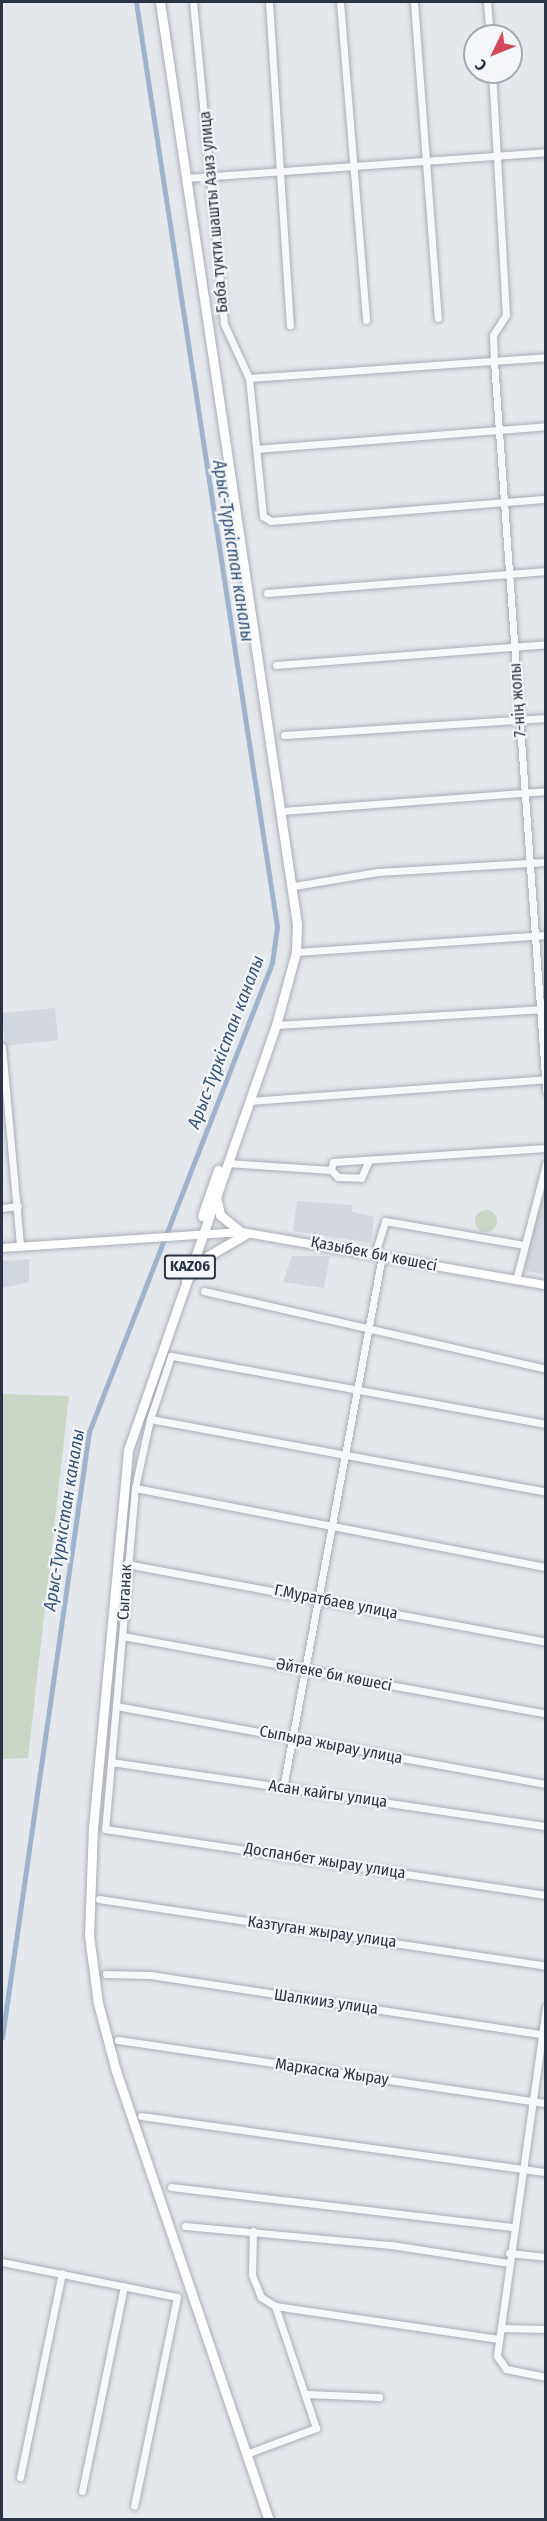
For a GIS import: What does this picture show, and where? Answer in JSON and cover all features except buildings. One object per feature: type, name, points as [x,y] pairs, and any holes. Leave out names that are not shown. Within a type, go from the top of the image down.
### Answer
[{"type":"highway","name":"KАZ06","points":[[154,2],[291,924],[283,980],[199,1231],[132,1415],[118,1479],[87,1827],[84,1935],[93,2004],[111,2073],[263,2520]]},
{"type":"highway","name":"KАZ06","points":[[160,2],[294,886],[296,952],[276,1025],[216,1197],[199,1231],[137,1416],[123,1480],[93,1827],[89,1935],[98,2003],[116,2071],[269,2520]]},
{"type":"highway","points":[[184,1281],[208,1256],[244,1233],[220,1215],[216,1197]]},
{"type":"main road","name":"Қазыбек би көшесі","points":[[2,1248],[199,1231],[244,1233],[546,1285]]},
{"type":"street","name":"Баба тукти шашты Азиз улица","points":[[193,2],[224,324],[249,378],[262,512],[271,521],[505,502]]},
{"type":"street","points":[[269,2],[290,325]]},
{"type":"street","points":[[340,2],[366,320]]},
{"type":"street","points":[[414,2],[424,160],[438,318]]},
{"type":"street","points":[[488,2],[489,24]]},
{"type":"street","points":[[493,84],[497,155]]},
{"type":"street","points":[[186,178],[352,164],[546,152]]},
{"type":"street","name":"7-нің жолы","points":[[497,155],[506,315],[493,335],[494,361],[528,863],[542,1009],[546,1089]]},
{"type":"street","points":[[249,378],[546,357]]},
{"type":"street","points":[[256,449],[546,426]]},
{"type":"street","points":[[505,502],[546,499]]},
{"type":"street","points":[[267,592],[546,571]]},
{"type":"street","points":[[276,665],[546,644]]},
{"type":"street","points":[[284,735],[546,718]]},
{"type":"street","points":[[282,811],[546,791]]},
{"type":"street","points":[[294,886],[378,873],[546,862]]},
{"type":"street","points":[[296,952],[546,935]]},
{"type":"street","points":[[276,1025],[542,1009]]},
{"type":"street","points":[[2,1047],[6,1126],[18,1206],[20,1246]]},
{"type":"street","points":[[249,1101],[545,1079]]},
{"type":"street","points":[[331,1170],[333,1162],[368,1162],[546,1148]]},
{"type":"street","points":[[227,1163],[331,1170],[338,1177],[361,1178],[368,1162]]},
{"type":"street","points":[[516,1280],[546,1164]]},
{"type":"street","points":[[2,1208],[18,1206]]},
{"type":"street","points":[[283,1788],[315,1598],[368,1328],[385,1221],[524,1245]]},
{"type":"street","points":[[204,1291],[546,1369]]},
{"type":"street","name":"Сыганак","points":[[105,1828],[123,1636],[126,1564],[135,1488],[150,1419],[168,1360],[207,1360],[356,1388]]},
{"type":"street","points":[[356,1388],[546,1424]]},
{"type":"street","points":[[150,1419],[546,1492]]},
{"type":"street","points":[[135,1488],[546,1567]]},
{"type":"street","name":"Г.Муратбаев улица","points":[[126,1564],[546,1642]]},
{"type":"street","name":"Әйтеке би көшесі","points":[[123,1636],[546,1714]]},
{"type":"street","name":"Сыпыра жырау улица","points":[[116,1706],[546,1784]]},
{"type":"street","name":"Асан кайгы улица","points":[[111,1762],[546,1826]]},
{"type":"street","name":"Доспанбет жырау улица","points":[[105,1828],[546,1895]]},
{"type":"street","name":"Казтуган жырау улица","points":[[99,1899],[546,1966]]},
{"type":"street","name":"Шалкииз улица","points":[[106,1974],[150,1975],[544,2034]]},
{"type":"street","points":[[546,2007],[544,2034],[520,2169],[499,2338],[501,2366],[546,2377]]},
{"type":"street","name":"Маркаска Жырау","points":[[118,2040],[546,2103]]},
{"type":"street","points":[[141,2116],[546,2172]]},
{"type":"street","points":[[171,2187],[512,2227]]},
{"type":"street","points":[[185,2226],[253,2231],[508,2263]]},
{"type":"street","points":[[253,2231],[252,2275],[261,2297],[275,2306],[499,2338]]},
{"type":"street","points":[[509,2253],[546,2257]]},
{"type":"street","points":[[2,2262],[177,2297],[134,2505]]},
{"type":"street","points":[[20,2477],[62,2273]]},
{"type":"street","points":[[82,2492],[124,2286]]},
{"type":"street","points":[[246,2454],[315,2432],[306,2394],[275,2306]]},
{"type":"street","points":[[501,2328],[546,2328]]},
{"type":"street","points":[[306,2394],[380,2397]]},
{"type":"shaded area","points":[[55,1008],[58,1040],[5,1046],[2,1013]]},
{"type":"shaded area","points":[[538,1199],[545,1200],[545,1274],[525,1271]]},
{"type":"shaded area","points":[[297,1201],[352,1205],[352,1212],[374,1217],[371,1243],[293,1231]]},
{"type":"shaded area","points":[[292,1256],[330,1256],[324,1288],[283,1282]]},
{"type":"shaded area","points":[[29,1259],[29,1282],[2,1288],[2,1261]]},
{"type":"green space","points":[[482,1210],[490,1210],[497,1217],[497,1225],[490,1232],[482,1232],[475,1225],[475,1217]]},
{"type":"green space","points":[[2,1394],[69,1396],[28,1758],[2,1759]]},
{"type":"waterway","name":"Арыс-Түркістан каналы","points":[[2,2038],[89,1432],[272,963],[277,927],[136,2]]}]
